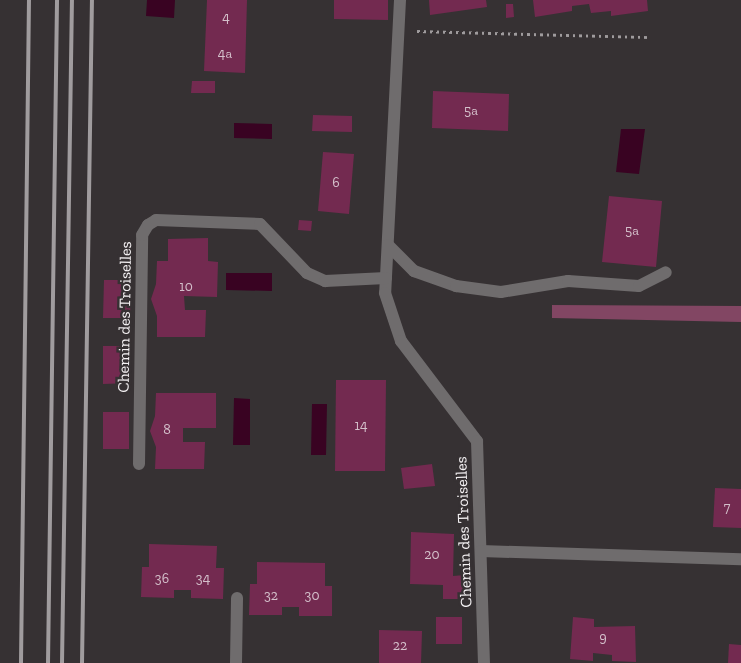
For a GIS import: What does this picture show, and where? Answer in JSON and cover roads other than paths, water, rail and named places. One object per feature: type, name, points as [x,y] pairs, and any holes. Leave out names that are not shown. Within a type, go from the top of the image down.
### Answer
[{"type":"street","name":"Chemin des Troiselles","points":[[400,0],[385,293],[390,316],[401,341],[477,441],[484,663]]},
{"type":"street","name":"Chemin des Troiselles","points":[[139,464],[141,250],[142,235],[148,224],[156,220],[260,224],[307,273],[325,281],[386,278]]},
{"type":"street","points":[[388,245],[414,271],[456,286],[500,292],[568,281],[639,286],[666,272]]},
{"type":"street","points":[[480,551],[741,559]]},
{"type":"street","points":[[236,663],[237,598]]},
{"type":"railway","points":[[21,663],[29,0]]},
{"type":"railway","points":[[48,663],[57,0]]},
{"type":"railway","points":[[62,663],[72,0]]},
{"type":"railway","points":[[82,663],[92,0]]}]
